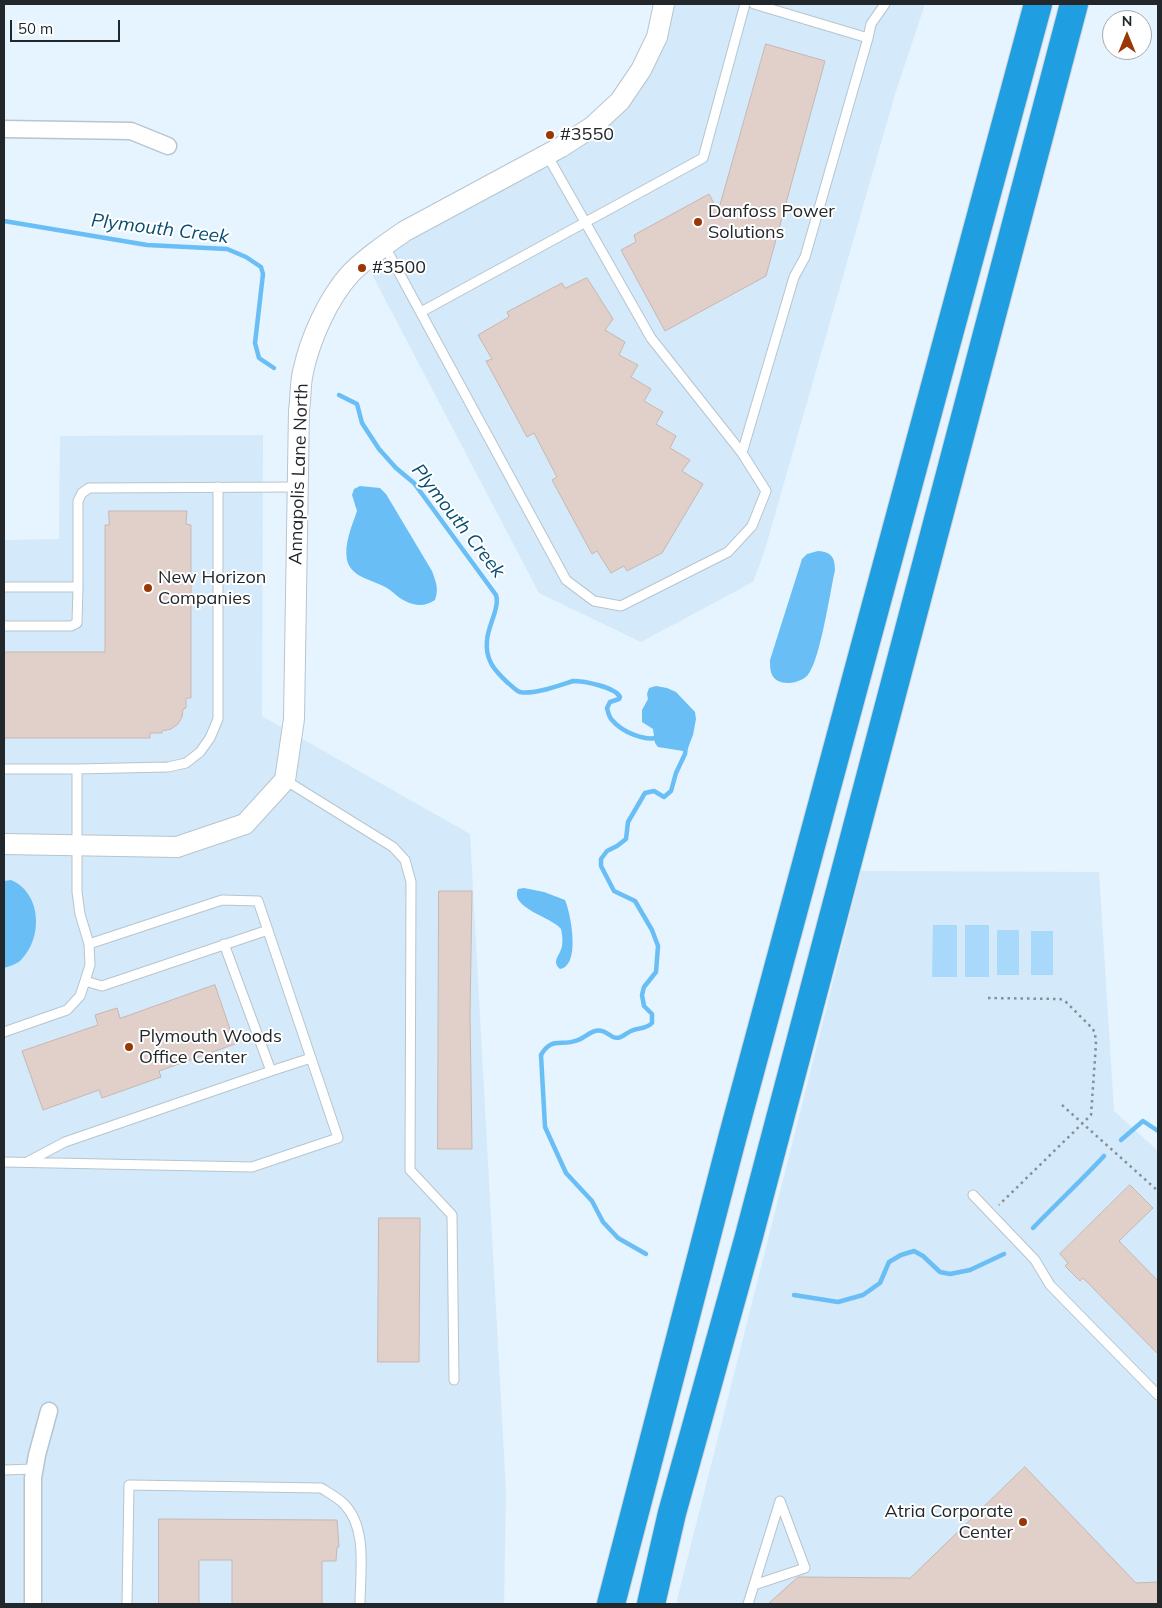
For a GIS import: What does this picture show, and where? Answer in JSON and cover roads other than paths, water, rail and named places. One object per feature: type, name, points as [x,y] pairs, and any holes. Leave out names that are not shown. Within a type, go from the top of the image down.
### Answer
[{"type":"highway","points":[[612,1604],[733,1135],[1038,4]]},
{"type":"highway","points":[[651,1604],[672,1513],[749,1236],[1074,4]]},
{"type":"highway","points":[[659,1604],[672,1513]]},
{"type":"street","name":"Annapolis Lane North","points":[[285,780],[294,719],[299,410],[303,373],[313,337],[337,292],[350,274],[384,245],[405,231],[547,155],[592,126],[620,101],[641,70],[657,37],[664,4]]},
{"type":"street","points":[[4,129],[131,131],[168,146]]},
{"type":"street","points":[[4,844],[177,846],[245,824],[285,780]]},
{"type":"street","points":[[33,1604],[33,1478],[49,1411]]},
{"type":"lane","points":[[421,312],[703,158],[745,4]]},
{"type":"lane","points":[[754,4],[868,38]]},
{"type":"lane","points":[[742,453],[794,277],[805,257],[871,24],[885,4]]},
{"type":"lane","points":[[384,245],[566,580],[594,601],[621,606],[728,552],[752,526],[766,491],[742,453],[651,338],[547,155]]},
{"type":"lane","points":[[4,769],[168,768],[186,763],[200,752],[210,738],[218,718],[218,487]]},
{"type":"lane","points":[[4,626],[71,626],[77,623],[78,501],[82,493],[89,488],[298,487]]},
{"type":"lane","points":[[4,587],[78,587]]},
{"type":"lane","points":[[4,1032],[67,1010],[80,996],[86,981],[90,965],[89,944],[80,914],[77,892],[77,769]]},
{"type":"lane","points":[[285,780],[393,847],[405,860],[411,882],[410,1170],[452,1215],[454,1380]]},
{"type":"lane","points":[[4,1162],[252,1167],[338,1138],[258,901],[222,900],[89,944]]},
{"type":"lane","points":[[86,981],[102,986],[268,930]]},
{"type":"lane","points":[[224,944],[271,1070]]},
{"type":"lane","points":[[26,1162],[65,1142],[271,1070],[311,1058]]},
{"type":"lane","points":[[973,1195],[1035,1260],[1050,1284],[1158,1395]]},
{"type":"lane","points":[[4,1470],[34,1469]]},
{"type":"lane","points":[[127,1604],[129,1485],[322,1488],[343,1504],[355,1519],[360,1538],[360,1604]]},
{"type":"lane","points":[[748,1604],[780,1501],[805,1568],[754,1585]]},
{"type":"waterway","name":"Plymouth Creek","points":[[4,221],[147,245],[227,249],[246,257],[261,267],[263,274],[255,343],[259,358],[274,368]]},
{"type":"waterway","name":"Plymouth Creek","points":[[339,395],[357,404],[362,423],[379,449],[396,468],[414,483],[496,595],[495,611],[488,635],[487,653],[499,674],[517,691],[526,693],[573,681],[591,683],[612,690],[620,697],[610,702],[607,708],[610,717],[616,724],[634,735],[648,738],[660,737]]},
{"type":"waterway","name":"Plymouth Creek","points":[[646,1254],[618,1238],[603,1222],[592,1201],[566,1173],[545,1127],[541,1055],[545,1049],[553,1044],[572,1042],[595,1031],[603,1031],[618,1038],[634,1030],[647,1027],[652,1023],[652,1014],[644,1006],[642,995],[644,987],[656,972],[658,946],[652,930],[635,901],[614,891],[601,866],[601,859],[607,851],[626,839],[628,822],[645,793],[654,791],[664,797],[671,791],[676,773],[685,754],[686,746]]},
{"type":"waterway","name":"Plymouth Creek","points":[[1121,1140],[1143,1121],[1158,1131]]},
{"type":"waterway","name":"Plymouth Creek","points":[[1033,1228],[1104,1156]]},
{"type":"waterway","name":"Plymouth Creek","points":[[794,1295],[838,1302],[863,1295],[880,1283],[889,1262],[901,1255],[914,1251],[923,1256],[940,1272],[950,1274],[970,1270],[1004,1254]]},
{"type":"place","name":"#3550","points":[[550,135]]},
{"type":"place","name":"Danfoss Power Solutions","points":[[698,222]]},
{"type":"place","name":"#3500","points":[[362,268]]},
{"type":"place","name":"New Horizon Companies","points":[[148,588]]},
{"type":"place","name":"Plymouth Woods Office Center","points":[[129,1047]]},
{"type":"place","name":"Atria Corporate Center","points":[[1023,1522]]}]
